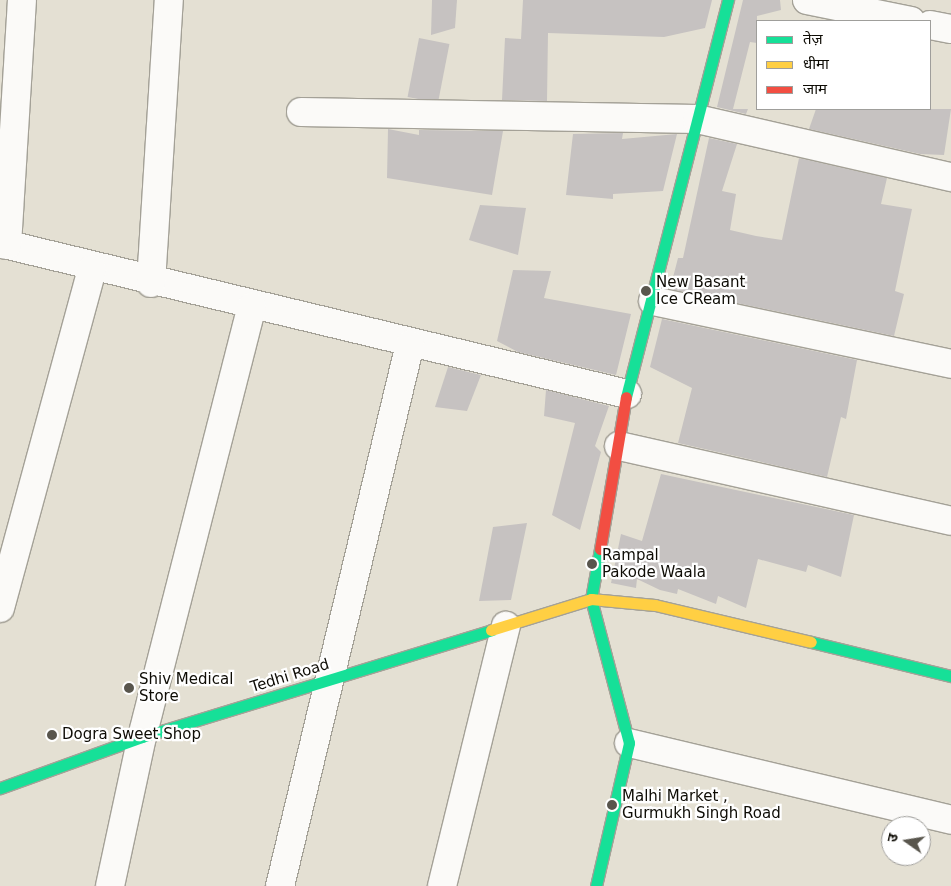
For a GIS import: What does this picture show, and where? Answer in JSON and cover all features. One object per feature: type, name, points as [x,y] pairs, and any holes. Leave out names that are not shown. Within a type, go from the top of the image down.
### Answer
[{"type":"street","points":[[22,0],[3,244],[150,283],[626,394]]},
{"type":"street","points":[[150,283],[169,0]]},
{"type":"street","points":[[596,886],[629,742],[590,599],[619,446],[626,394],[653,301],[728,0]]},
{"type":"street","points":[[807,0],[906,20]]},
{"type":"street","points":[[931,25],[951,29]]},
{"type":"street","points":[[302,112],[697,119],[951,177]]},
{"type":"street","points":[[0,608],[92,269]]},
{"type":"street","points":[[653,301],[951,364]]},
{"type":"street","points":[[110,886],[142,737],[252,307]]},
{"type":"street","points":[[280,886],[410,344]]},
{"type":"street","points":[[619,446],[951,521]]},
{"type":"street","points":[[590,599],[655,605],[951,676]]},
{"type":"street","name":"Tedhi Road","points":[[0,788],[142,737],[590,599]]},
{"type":"street","points":[[442,886],[506,626]]},
{"type":"street","points":[[629,742],[951,820]]},
{"type":"building","points":[[432,0],[457,0],[455,28],[431,35]]},
{"type":"building","points":[[523,0],[712,0],[705,28],[664,37],[548,33],[547,101],[502,100],[505,38],[521,39]]},
{"type":"building","points":[[743,0],[780,0],[781,10],[757,16],[756,43],[750,42],[733,109],[748,109],[746,114],[717,107]]},
{"type":"building","points":[[419,38],[449,44],[438,103],[408,97]]},
{"type":"building","points":[[951,109],[944,155],[920,154],[809,129],[816,110]]},
{"type":"building","points":[[388,129],[419,135],[419,130],[503,131],[492,195],[387,178]]},
{"type":"building","points":[[623,133],[622,139],[677,134],[663,191],[613,194],[613,199],[566,195],[573,134]]},
{"type":"building","points":[[709,138],[737,144],[722,191],[736,194],[730,230],[756,236],[782,240],[799,158],[887,178],[881,204],[912,209],[895,291],[904,294],[894,336],[670,289],[678,258],[683,258]]},
{"type":"building","points":[[480,205],[526,208],[518,255],[469,240]]},
{"type":"building","points":[[513,270],[551,271],[544,298],[631,314],[616,375],[518,352],[497,341]]},
{"type":"building","points":[[662,319],[857,360],[846,419],[841,417],[827,477],[678,443],[692,388],[650,367]]},
{"type":"building","points":[[448,367],[481,375],[467,411],[435,407]]},
{"type":"building","points":[[546,390],[609,406],[595,446],[601,452],[580,530],[552,515],[575,423],[544,416]]},
{"type":"building","points":[[661,474],[854,515],[841,577],[808,565],[806,572],[758,559],[746,608],[718,596],[716,604],[678,589],[677,594],[660,590],[637,579],[636,588],[611,583],[621,534],[642,541]]},
{"type":"building","points":[[527,523],[511,600],[479,601],[493,527]]},
{"type":"traffic: fast","points":[[626,397],[728,0]]},
{"type":"traffic: fast","points":[[596,886],[629,743],[591,599],[600,549]]},
{"type":"traffic: fast","points":[[0,788],[142,737],[491,630]]},
{"type":"traffic: fast","points":[[811,642],[951,676]]},
{"type":"traffic: slow","points":[[491,630],[591,599],[655,605],[811,642]]},
{"type":"traffic: jam","points":[[600,549],[626,397]]},
{"type":"place","name":"New Basant Ice CReam","points":[[646,291]]},
{"type":"place","name":"Rampal Pakode Waala","points":[[592,564]]},
{"type":"place","name":"Shiv Medical Store","points":[[129,688]]},
{"type":"place","name":"Dogra Sweet Shop","points":[[52,735]]},
{"type":"place","name":"Malhi Market , Gurmukh Singh Road","points":[[612,805]]}]
